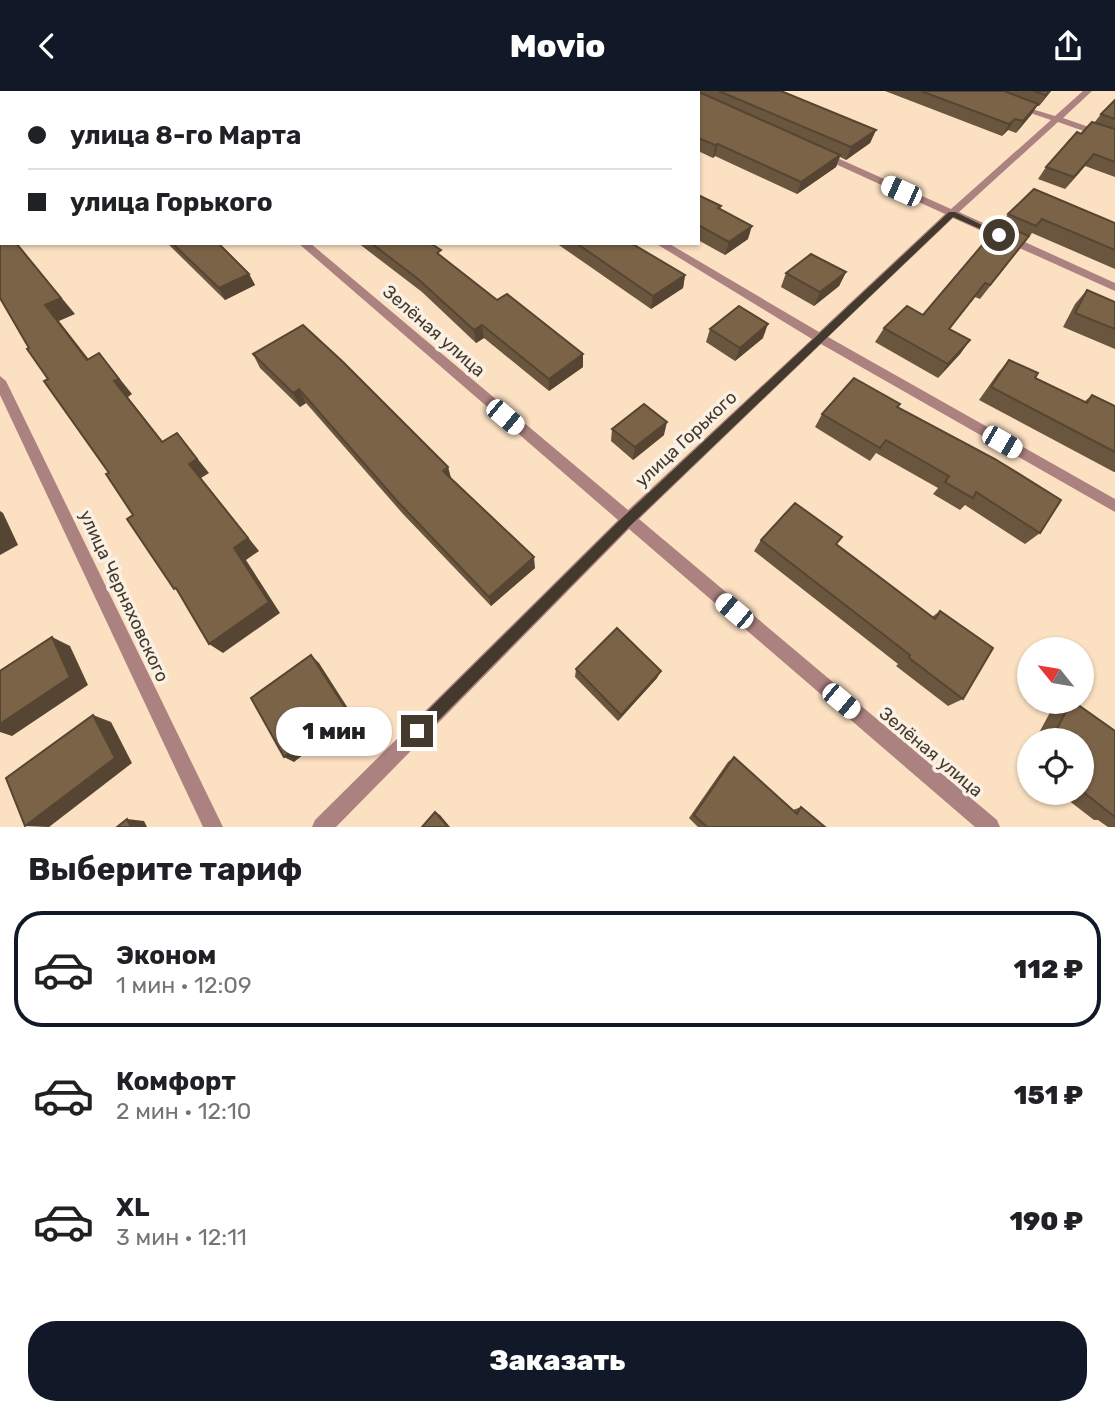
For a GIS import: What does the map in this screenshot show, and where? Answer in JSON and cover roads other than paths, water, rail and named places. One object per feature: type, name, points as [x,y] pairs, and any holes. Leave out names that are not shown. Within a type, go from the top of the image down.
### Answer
[{"type":"street","name":"улица Горького","points":[[322,827],[627,521],[952,213],[1088,91]]},
{"type":"street","points":[[1011,103],[1115,139]]},
{"type":"street","points":[[813,151],[1115,287]]},
{"type":"street","name":"Зелёная улица","points":[[305,245],[990,827]]},
{"type":"street","points":[[663,245],[1115,506]]},
{"type":"street","name":"улица Черняховского","points":[[0,381],[213,827]]}]
